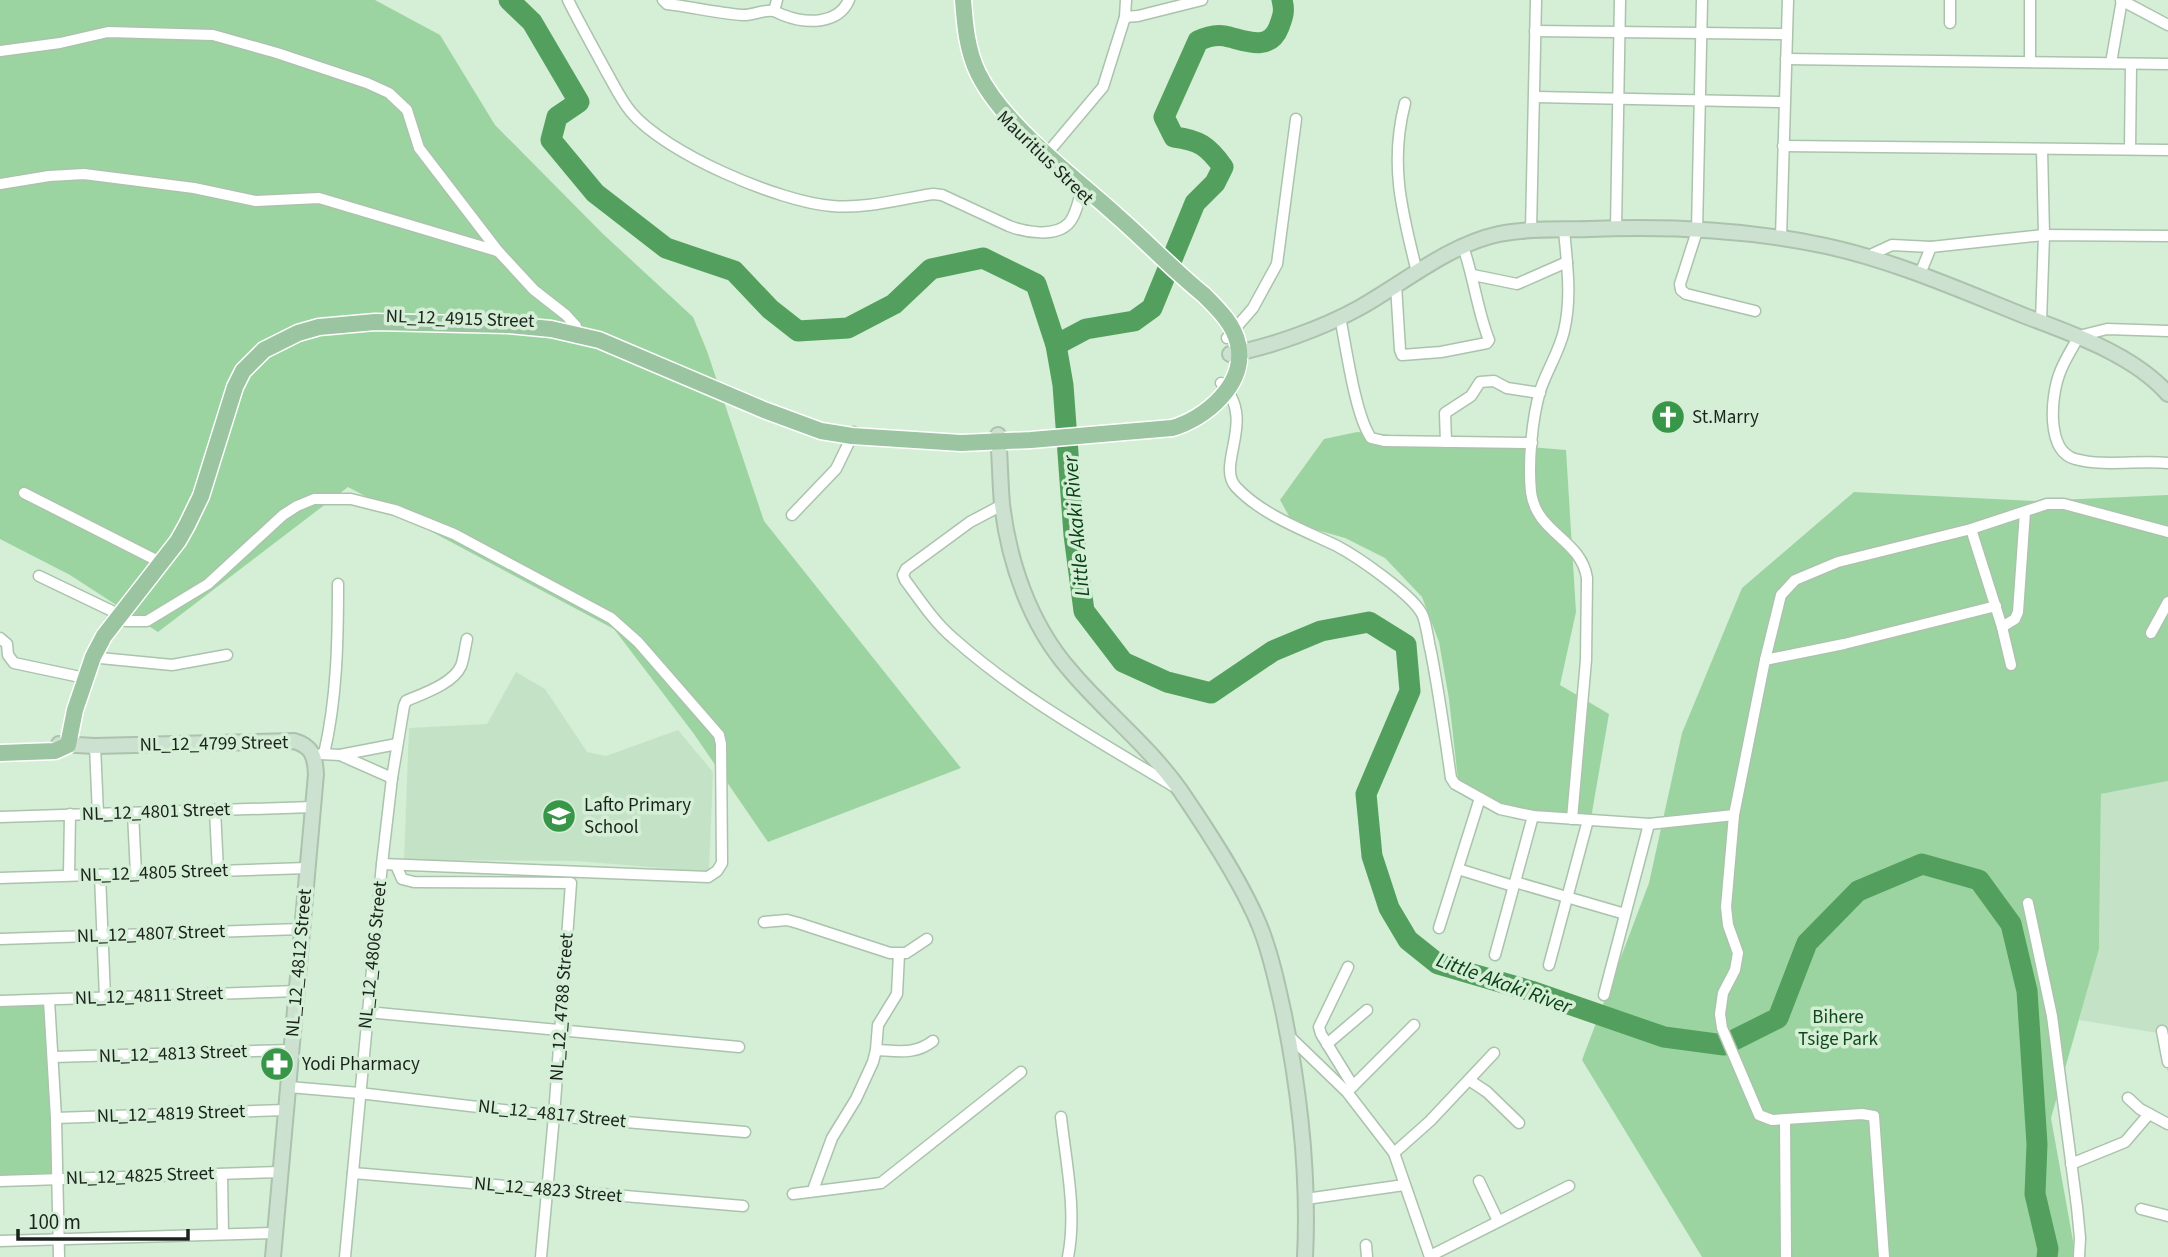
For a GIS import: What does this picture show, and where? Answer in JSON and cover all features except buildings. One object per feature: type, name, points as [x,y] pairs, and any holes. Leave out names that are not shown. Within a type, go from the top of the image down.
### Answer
[{"type":"main road","name":"Mauritius Street","points":[[954,0],[957,32],[969,74],[1000,117],[1150,250],[1186,285],[1230,335]]},
{"type":"main road","name":"Mauritius Street","points":[[962,0],[968,46],[983,81],[1005,112],[1046,156]]},
{"type":"main road","name":"NL_12_4915 Street","points":[[61,744],[61,730],[90,656],[115,614],[173,539],[190,507],[233,375],[248,355],[274,337],[315,322],[386,315],[477,316],[576,326],[602,334],[765,404],[812,421],[854,432]]},
{"type":"main road","name":"NL_12_4915 Street","points":[[115,614],[178,541],[191,517],[207,478],[235,387],[243,371],[264,350],[298,333],[319,327],[411,321],[508,325],[575,333],[599,340],[821,431],[998,439],[1095,432],[1185,416],[1225,386]]},
{"type":"main road","points":[[1225,386],[1234,354],[1230,335]]},
{"type":"main road","name":"NL_12_4799 Street","points":[[0,746],[61,744]]},
{"type":"main road","name":"NL_12_4799 Street","points":[[0,753],[55,751],[61,744]]},
{"type":"street","points":[[568,0],[621,98],[640,122],[671,144],[703,161],[781,196],[813,203],[853,206],[924,195],[942,195],[1009,226],[1042,232],[1066,226],[1082,189]]},
{"type":"street","points":[[663,0],[667,4],[746,15],[776,5],[800,20],[818,21],[835,18],[846,8],[849,0]]},
{"type":"street","points":[[1046,156],[1102,87],[1125,17],[1126,0]]},
{"type":"street","points":[[1125,17],[1202,0]]},
{"type":"street","points":[[1531,230],[1536,0]]},
{"type":"street","points":[[1616,228],[1620,0]]},
{"type":"street","points":[[1702,0],[1698,231],[1680,284],[1681,290],[1686,295],[1755,311]]},
{"type":"street","points":[[1781,238],[1788,0]]},
{"type":"street","points":[[1950,0],[1950,23]]},
{"type":"street","points":[[2030,0],[2030,62]]},
{"type":"street","points":[[2111,63],[2122,0],[2168,25]]},
{"type":"street","points":[[1535,31],[1786,34]]},
{"type":"street","points":[[0,51],[60,43],[108,32],[213,35],[366,83],[389,93],[407,110],[419,148],[498,251],[534,290],[576,326]]},
{"type":"street","points":[[1786,58],[2168,64]]},
{"type":"street","points":[[2130,149],[2131,65]]},
{"type":"street","points":[[1535,97],[1784,102]]},
{"type":"street","points":[[1405,103],[1398,132],[1397,185],[1417,272]]},
{"type":"street","points":[[1230,335],[1253,308],[1277,264],[1296,120]]},
{"type":"street","points":[[1783,146],[2168,150]]},
{"type":"street","points":[[2041,322],[2044,235],[2042,149]]},
{"type":"street","points":[[0,184],[83,174],[194,188],[266,202],[292,197],[318,198],[498,251]]},
{"type":"street","points":[[1234,354],[1340,317],[1463,247],[1498,234],[1531,230],[1616,228],[1698,231],[1781,238],[1866,257],[1920,274],[2078,336],[2145,372],[2168,394]]},
{"type":"street","points":[[1564,230],[1568,311],[1563,334],[1540,393],[1532,443],[1531,490],[1540,518],[1577,553],[1585,567],[1587,579],[1586,660],[1572,819]]},
{"type":"street","points":[[1866,257],[1892,244],[1931,247],[2044,235],[2168,236]]},
{"type":"street","points":[[1396,285],[1401,353],[1405,356],[1480,346],[1488,342],[1473,275],[1463,247]]},
{"type":"street","points":[[1920,274],[1931,247]]},
{"type":"street","points":[[1473,275],[1517,284],[1567,262]]},
{"type":"street","points":[[1340,317],[1353,383],[1366,430],[1371,438],[1384,441],[1532,443]]},
{"type":"street","points":[[2078,336],[2107,329],[2168,331]]},
{"type":"street","points":[[2078,336],[2057,379],[2053,407],[2056,435],[2064,453],[2079,460],[2168,463]]},
{"type":"street","points":[[1446,442],[1445,413],[1471,396],[1480,382],[1494,381],[1507,388],[1540,393]]},
{"type":"street","points":[[1225,386],[1238,412],[1230,466],[1232,481],[1237,487],[1261,507],[1367,565],[1412,601],[1423,616],[1451,778],[1455,784],[1506,811],[1533,816],[1649,824],[1734,815]]},
{"type":"street","points":[[792,514],[836,469],[854,432]]},
{"type":"street","points":[[998,439],[1002,505],[1009,543],[1024,593],[1040,629],[1069,669],[1135,736],[1179,790],[1246,896],[1257,921],[1277,984],[1300,1107],[1306,1199],[1305,1257]]},
{"type":"street","points":[[24,493],[156,560]]},
{"type":"street","points":[[38,576],[132,623],[147,621],[197,592],[283,515],[306,501],[324,498],[363,501],[395,510],[454,534],[611,618],[638,642],[719,735],[722,858],[720,868],[708,877],[383,864]]},
{"type":"street","points":[[1884,1257],[1874,1116],[1862,1114],[1772,1120],[1759,1115],[1722,1028],[1720,1014],[1723,993],[1735,970],[1738,953],[1728,925],[1726,907],[1734,815],[1781,595],[1795,580],[1838,562],[1971,528],[2054,503],[2168,532]]},
{"type":"street","points":[[1002,505],[970,522],[906,569],[903,575],[905,580],[932,617],[973,654],[1057,717],[1088,733],[1179,790]]},
{"type":"street","points":[[2002,627],[2015,619],[2018,612],[2025,512]]},
{"type":"street","points":[[1971,528],[1996,606],[2011,665]]},
{"type":"street","points":[[319,754],[330,732],[338,647],[338,584]]},
{"type":"street","points":[[2151,632],[2168,602]]},
{"type":"street","points":[[1765,660],[1844,644],[1996,606]]},
{"type":"street","points":[[0,638],[7,644],[11,661],[19,665],[81,677]]},
{"type":"street","name":"NL_12_4806 Street","points":[[345,1257],[367,1012],[397,744],[406,701],[427,694],[456,673],[461,666],[467,639]]},
{"type":"street","points":[[90,656],[172,665],[227,655]]},
{"type":"street","name":"NL_12_4799 Street","points":[[61,744],[95,746],[294,741],[305,744],[319,754],[340,755],[392,778]]},
{"type":"street","points":[[340,755],[397,744]]},
{"type":"street","points":[[95,746],[97,814]]},
{"type":"street","name":"NL_12_4812 Street","points":[[273,1257],[319,754]]},
{"type":"street","points":[[1439,928],[1480,798]]},
{"type":"street","name":"NL_12_4801 Street","points":[[0,817],[313,807]]},
{"type":"street","points":[[215,810],[218,872]]},
{"type":"street","points":[[133,813],[136,874]]},
{"type":"street","points":[[69,875],[70,814]]},
{"type":"street","points":[[1495,955],[1533,816]]},
{"type":"street","points":[[1549,965],[1588,820]]},
{"type":"street","points":[[1604,995],[1649,824]]},
{"type":"street","name":"NL_12_4788 Street","points":[[396,864],[402,879],[414,882],[571,883],[541,1257]]},
{"type":"street","name":"NL_12_4805 Street","points":[[0,878],[307,868]]},
{"type":"street","points":[[1458,869],[1625,914]]},
{"type":"street","points":[[100,875],[105,997]]},
{"type":"street","points":[[2028,902],[2052,1016],[2080,1238],[2079,1257]]},
{"type":"street","points":[[764,922],[787,920],[899,954],[906,953],[927,939]]},
{"type":"street","name":"NL_12_4807 Street","points":[[0,939],[302,929]]},
{"type":"street","points":[[813,1190],[832,1138],[866,1079],[876,1050],[878,1025],[897,994],[899,954]]},
{"type":"street","points":[[1348,967],[1321,1021],[1321,1034],[1350,1089],[1394,1153],[1430,1256],[1569,1186]]},
{"type":"street","name":"NL_12_4811 Street","points":[[0,1002],[298,990]]},
{"type":"street","points":[[49,1000],[56,1118],[59,1257]]},
{"type":"street","points":[[1327,1044],[1367,1010]]},
{"type":"street","points":[[367,1012],[739,1047]]},
{"type":"street","points":[[1350,1089],[1415,1025]]},
{"type":"street","points":[[2162,1031],[2168,1062]]},
{"type":"street","points":[[1288,1034],[1350,1089]]},
{"type":"street","points":[[876,1050],[922,1050],[933,1041]]},
{"type":"street","name":"NL_12_4813 Street","points":[[53,1057],[292,1050]]},
{"type":"street","points":[[1394,1153],[1430,1121],[1494,1053]]},
{"type":"street","points":[[793,1194],[881,1183],[1021,1072]]},
{"type":"street","points":[[1469,1080],[1487,1092],[1519,1123]]},
{"type":"street","name":"NL_12_4817 Street","points":[[289,1087],[554,1116],[745,1132]]},
{"type":"street","points":[[2128,1098],[2168,1124]]},
{"type":"street","name":"NL_12_4819 Street","points":[[56,1118],[286,1110]]},
{"type":"street","points":[[2071,1164],[2125,1142],[2149,1114]]},
{"type":"street","points":[[1061,1117],[1072,1210],[1072,1235],[1068,1257]]},
{"type":"street","points":[[1785,1120],[1786,1257]]},
{"type":"street","name":"NL_12_4825 Street","points":[[0,1181],[281,1172]]},
{"type":"street","name":"NL_12_4823 Street","points":[[353,1173],[743,1206]]},
{"type":"street","points":[[222,1174],[223,1234]]},
{"type":"street","points":[[1479,1181],[1499,1221]]},
{"type":"street","points":[[1306,1199],[1404,1185]]},
{"type":"street","points":[[2141,1209],[2168,1216]]},
{"type":"street","points":[[0,1241],[275,1233]]},
{"type":"street","points":[[1366,1245],[1367,1257]]},
{"type":"shaded area","name":"Lafto Primary School","points":[[516,672],[545,689],[587,752],[606,756],[678,730],[713,772],[709,872],[577,861],[404,860],[409,728],[487,724]]},
{"type":"shaded area","points":[[2168,781],[2168,1074],[2158,1033],[2079,1020],[2099,948],[2101,794]]},
{"type":"green space","points":[[0,0],[375,0],[440,35],[495,125],[602,233],[693,317],[764,521],[961,768],[768,842],[694,734],[614,629],[348,487],[158,632],[70,575],[0,539]]},
{"type":"green space","points":[[1357,432],[1566,450],[1576,612],[1560,685],[1609,714],[1590,824],[1515,819],[1459,789],[1449,699],[1439,642],[1422,597],[1385,558],[1345,538],[1290,518],[1280,500],[1324,439]]},
{"type":"green space","name":"Bihere Tsige Park","points":[[1854,492],[2036,501],[2168,495],[2168,781],[2101,794],[2099,949],[2051,1118],[2075,1252],[2073,1257],[1702,1257],[1582,1060],[1649,883],[1682,733],[1742,588]]},
{"type":"green space","points":[[47,1000],[58,1179],[0,1182],[0,1002]]},
{"type":"waterway","name":"Little Akaki River","points":[[509,0],[532,22],[579,102],[557,117],[551,140],[595,193],[666,248],[734,271],[770,309],[798,331],[848,328],[894,304],[931,269],[983,258],[1036,284],[1056,345],[1063,385],[1074,535],[1084,611],[1123,662],[1167,682],[1211,693],[1273,651],[1321,631],[1369,622],[1406,645],[1410,691],[1366,794],[1372,856],[1389,908],[1408,940],[1438,964],[1531,991],[1664,1037],[1724,1045],[1778,1018],[1807,943],[1858,891],[1922,864],[1979,880],[2011,924],[2027,991],[2037,1144],[2035,1194],[2048,1249],[2047,1257]]},
{"type":"waterway","points":[[1056,345],[1086,329],[1134,321],[1152,308],[1195,203],[1215,183],[1223,167],[1202,145],[1174,137],[1164,117],[1198,41],[1218,35],[1255,43],[1269,40],[1275,35],[1282,20],[1282,0]]},
{"type":"place","name":"St.Marry","points":[[1668,417]]},
{"type":"place","name":"Lafto Primary School","points":[[559,816]]},
{"type":"place","name":"Yodi Pharmacy","points":[[277,1064]]}]
